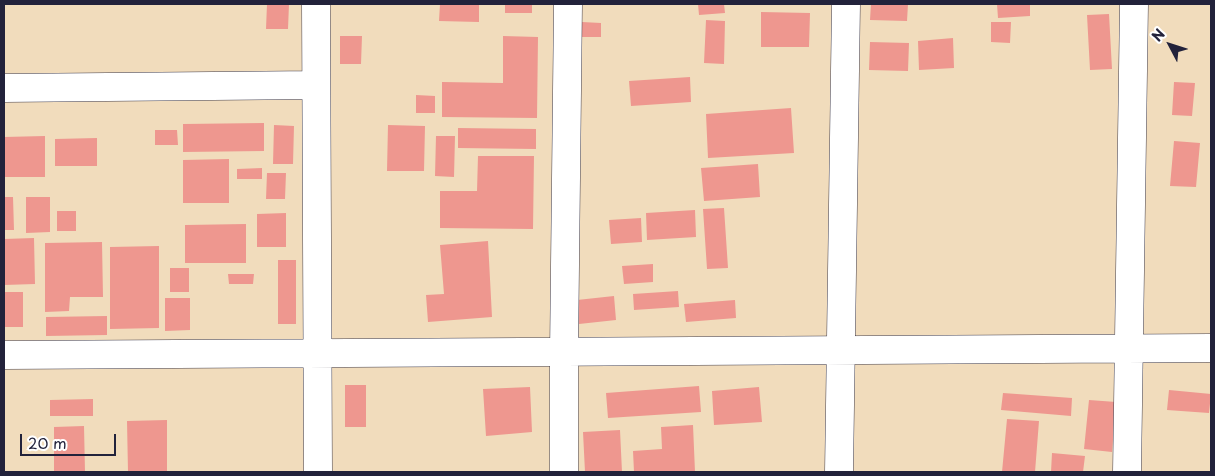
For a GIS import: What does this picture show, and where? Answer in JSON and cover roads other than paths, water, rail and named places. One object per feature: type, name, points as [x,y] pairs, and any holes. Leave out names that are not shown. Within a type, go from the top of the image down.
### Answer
[{"type":"street","points":[[316,4],[318,472]]},
{"type":"street","points":[[564,472],[568,4]]},
{"type":"street","points":[[839,472],[846,4]]},
{"type":"street","points":[[1127,472],[1134,4]]},
{"type":"street","points":[[4,88],[316,85]]},
{"type":"street","points":[[4,355],[1211,348]]}]
